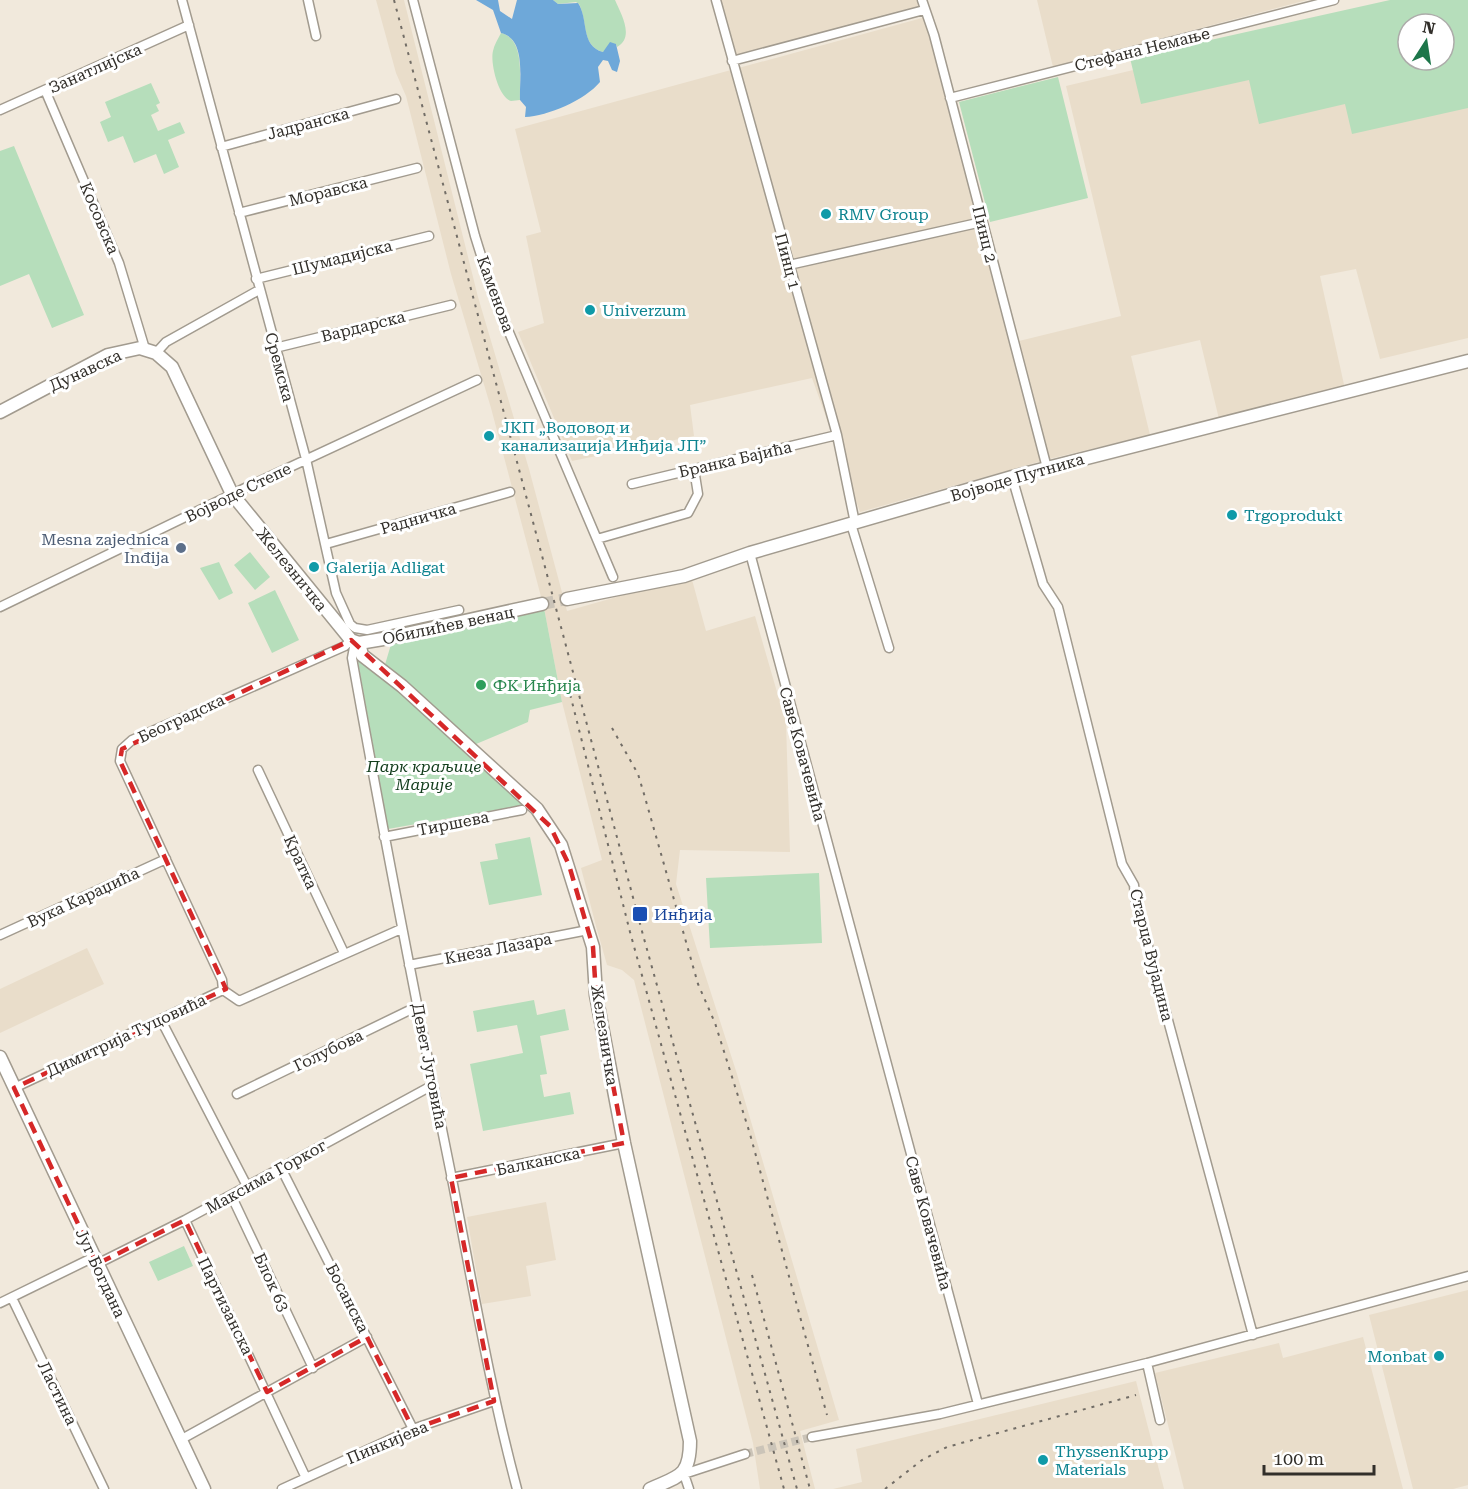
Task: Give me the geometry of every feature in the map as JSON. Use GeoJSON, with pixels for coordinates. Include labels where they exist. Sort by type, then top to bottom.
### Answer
{"type":"FeatureCollection","features":[{"type":"Feature","properties":{"kind":"main road","name":"Дунавска"},"geometry":{"type":"LineString","coordinates":[[0,412],[108,356],[133,349],[151,351]]}},
{"type":"Feature","properties":{"kind":"main road"},"geometry":{"type":"LineString","coordinates":[[151,351],[172,367],[232,494]]}},
{"type":"Feature","properties":{"kind":"main road","name":"Војводе Путника"},"geometry":{"type":"LineString","coordinates":[[567,599],[684,576],[750,553],[1012,477],[1468,361]]}},
{"type":"Feature","properties":{"kind":"main road","name":"Железничка"},"geometry":{"type":"LineString","coordinates":[[232,494],[320,604],[355,642],[363,655],[402,686],[537,808],[550,825],[569,865],[588,930],[596,976],[596,995],[624,1143],[690,1441],[688,1465],[684,1474]]}},
{"type":"Feature","properties":{"kind":"main road","name":"Обилићев венац"},"geometry":{"type":"LineString","coordinates":[[355,642],[383,639],[542,604]]}},
{"type":"Feature","properties":{"kind":"main road"},"geometry":{"type":"LineString","coordinates":[[376,665],[376,654],[383,639]]}},
{"type":"Feature","properties":{"kind":"main road","name":"Југ Богдана"},"geometry":{"type":"LineString","coordinates":[[0,1057],[204,1489]]}},
{"type":"Feature","properties":{"kind":"main road"},"geometry":{"type":"LineString","coordinates":[[650,1489],[684,1474]]}},
{"type":"Feature","properties":{"kind":"street","name":"Сремска"},"geometry":{"type":"LineString","coordinates":[[183,0],[306,459],[336,593],[346,617],[360,630],[375,629],[459,610]]}},
{"type":"Feature","properties":{"kind":"street"},"geometry":{"type":"LineString","coordinates":[[308,0],[316,36]]}},
{"type":"Feature","properties":{"kind":"street","name":"Каменова"},"geometry":{"type":"LineString","coordinates":[[413,0],[494,297],[613,577]]}},
{"type":"Feature","properties":{"kind":"street","name":"Пинц 1"},"geometry":{"type":"LineString","coordinates":[[716,0],[837,435],[853,524],[889,648]]}},
{"type":"Feature","properties":{"kind":"street","name":"Пинц 2"},"geometry":{"type":"LineString","coordinates":[[922,0],[1047,468]]}},
{"type":"Feature","properties":{"kind":"street","name":"Стефана Немање"},"geometry":{"type":"LineString","coordinates":[[950,98],[1334,0]]}},
{"type":"Feature","properties":{"kind":"street"},"geometry":{"type":"LineString","coordinates":[[732,61],[924,10]]}},
{"type":"Feature","properties":{"kind":"street","name":"Занатлијска"},"geometry":{"type":"LineString","coordinates":[[0,110],[189,26]]}},
{"type":"Feature","properties":{"kind":"street","name":"Косовска"},"geometry":{"type":"LineString","coordinates":[[45,90],[116,256],[151,351]]}},
{"type":"Feature","properties":{"kind":"street","name":"Јадранска"},"geometry":{"type":"LineString","coordinates":[[221,147],[396,99]]}},
{"type":"Feature","properties":{"kind":"street","name":"Моравска"},"geometry":{"type":"LineString","coordinates":[[239,213],[417,168]]}},
{"type":"Feature","properties":{"kind":"street"},"geometry":{"type":"LineString","coordinates":[[789,265],[982,222]]}},
{"type":"Feature","properties":{"kind":"street","name":"Шумадијска"},"geometry":{"type":"LineString","coordinates":[[256,279],[429,236]]}},
{"type":"Feature","properties":{"kind":"street"},"geometry":{"type":"LineString","coordinates":[[151,351],[260,290]]}},
{"type":"Feature","properties":{"kind":"street","name":"Вардарска"},"geometry":{"type":"LineString","coordinates":[[275,348],[451,304]]}},
{"type":"Feature","properties":{"kind":"street","name":"Војводе Степе"},"geometry":{"type":"LineString","coordinates":[[0,607],[232,494],[477,380]]}},
{"type":"Feature","properties":{"kind":"street","name":"Бранка Бајића"},"geometry":{"type":"LineString","coordinates":[[632,484],[837,435]]}},
{"type":"Feature","properties":{"kind":"street"},"geometry":{"type":"LineString","coordinates":[[597,539],[688,513],[698,494],[694,469]]}},
{"type":"Feature","properties":{"kind":"street","name":"Старца Вујадина"},"geometry":{"type":"LineString","coordinates":[[1012,477],[1043,584],[1058,607],[1122,864],[1134,885],[1135,898],[1253,1335]]}},
{"type":"Feature","properties":{"kind":"street","name":"Радничка"},"geometry":{"type":"LineString","coordinates":[[326,544],[510,492]]}},
{"type":"Feature","properties":{"kind":"street","name":"Саве Ковачевића"},"geometry":{"type":"LineString","coordinates":[[750,553],[978,1404]]}},
{"type":"Feature","properties":{"kind":"street"},"geometry":{"type":"LineString","coordinates":[[320,604],[336,593]]}},
{"type":"Feature","properties":{"kind":"street","name":"Девет Југовића"},"geometry":{"type":"LineString","coordinates":[[355,642],[352,658],[401,929],[452,1178],[494,1401],[516,1489]]}},
{"type":"Feature","properties":{"kind":"street","name":"Београдска"},"geometry":{"type":"LineString","coordinates":[[223,990],[222,980],[120,761],[122,749],[132,740],[355,642]]}},
{"type":"Feature","properties":{"kind":"street","name":"Кратка"},"geometry":{"type":"LineString","coordinates":[[258,770],[344,953]]}},
{"type":"Feature","properties":{"kind":"street","name":"Тиршева"},"geometry":{"type":"LineString","coordinates":[[384,837],[522,810]]}},
{"type":"Feature","properties":{"kind":"street","name":"Вука Караџића"},"geometry":{"type":"LineString","coordinates":[[0,935],[166,859]]}},
{"type":"Feature","properties":{"kind":"street","name":"Димитрија Туцовића"},"geometry":{"type":"LineString","coordinates":[[14,1088],[223,990],[239,1001],[401,929]]}},
{"type":"Feature","properties":{"kind":"street","name":"Кнеза Лазара"},"geometry":{"type":"LineString","coordinates":[[409,965],[588,930]]}},
{"type":"Feature","properties":{"kind":"street","name":"Голубова"},"geometry":{"type":"LineString","coordinates":[[237,1094],[418,1006]]}},
{"type":"Feature","properties":{"kind":"street"},"geometry":{"type":"LineString","coordinates":[[161,1020],[247,1186]]}},
{"type":"Feature","properties":{"kind":"street","name":"Максима Горког"},"geometry":{"type":"LineString","coordinates":[[0,1304],[185,1220],[433,1084]]}},
{"type":"Feature","properties":{"kind":"street","name":"Балканска"},"geometry":{"type":"LineString","coordinates":[[452,1178],[624,1143]]}},
{"type":"Feature","properties":{"kind":"street","name":"Босанска"},"geometry":{"type":"LineString","coordinates":[[281,1168],[413,1430]]}},
{"type":"Feature","properties":{"kind":"street","name":"Блок 63"},"geometry":{"type":"LineString","coordinates":[[231,1195],[312,1368]]}},
{"type":"Feature","properties":{"kind":"street","name":"Партизанска"},"geometry":{"type":"LineString","coordinates":[[185,1220],[306,1478]]}},
{"type":"Feature","properties":{"kind":"street"},"geometry":{"type":"LineString","coordinates":[[812,1437],[940,1414],[1147,1363],[1468,1276]]}},
{"type":"Feature","properties":{"kind":"street","name":"Ластина"},"geometry":{"type":"LineString","coordinates":[[12,1298],[104,1489]]}},
{"type":"Feature","properties":{"kind":"street"},"geometry":{"type":"LineString","coordinates":[[180,1440],[367,1337]]}},
{"type":"Feature","properties":{"kind":"street"},"geometry":{"type":"LineString","coordinates":[[1147,1363],[1160,1420]]}},
{"type":"Feature","properties":{"kind":"street","name":"Пинкијева"},"geometry":{"type":"LineString","coordinates":[[282,1489],[413,1430],[494,1401]]}},
{"type":"Feature","properties":{"kind":"street"},"geometry":{"type":"LineString","coordinates":[[689,1489],[684,1474],[745,1454]]}},
{"type":"Feature","properties":{"kind":"highlighted area"},"geometry":{"type":"Polygon","coordinates":[[[351,640],[550,826],[569,865],[593,947],[596,995],[624,1143],[451,1178],[494,1401],[413,1429],[367,1337],[267,1392],[185,1220],[97,1264],[14,1088],[226,989],[120,761],[122,749],[351,640]]]}},
{"type":"Feature","properties":{"kind":"shaded area"},"geometry":{"type":"Polygon","coordinates":[[[376,0],[404,0],[478,297],[529,469],[567,611],[691,576],[706,631],[755,616],[786,723],[790,852],[680,850],[676,884],[737,1074],[839,1420],[800,1431],[815,1489],[760,1489],[753,1443],[634,980],[622,970],[607,965],[581,868],[602,860],[562,702],[544,608],[491,408],[451,274],[406,96],[396,73],[376,0]]]}},
{"type":"Feature","properties":{"kind":"shaded area"},"geometry":{"type":"Polygon","coordinates":[[[720,0],[916,0],[919,8],[737,60],[720,0]]]}},
{"type":"Feature","properties":{"kind":"shaded area"},"geometry":{"type":"Polygon","coordinates":[[[1037,0],[1307,0],[1053,67],[1037,0]]]}},
{"type":"Feature","properties":{"kind":"shaded area"},"geometry":{"type":"Polygon","coordinates":[[[1427,0],[1468,0],[1468,338],[1380,359],[1356,269],[1320,276],[1345,389],[1219,419],[1200,340],[1131,356],[1150,435],[1049,459],[860,512],[812,378],[690,405],[694,436],[572,461],[518,332],[544,323],[526,236],[541,232],[515,129],[933,15],[1019,341],[1121,316],[1066,86],[1427,0]]]}},
{"type":"Feature","properties":{"kind":"shaded area"},"geometry":{"type":"Polygon","coordinates":[[[87,948],[104,984],[0,1033],[0,989],[87,948]]]}},
{"type":"Feature","properties":{"kind":"shaded area"},"geometry":{"type":"Polygon","coordinates":[[[546,1202],[556,1260],[526,1266],[531,1296],[482,1304],[467,1217],[546,1202]]]}},
{"type":"Feature","properties":{"kind":"shaded area"},"geometry":{"type":"Polygon","coordinates":[[[1468,1290],[1468,1485],[1453,1489],[1413,1489],[1369,1315],[1468,1290]]]}},
{"type":"Feature","properties":{"kind":"shaded area"},"geometry":{"type":"Polygon","coordinates":[[[1363,1337],[1403,1489],[1184,1489],[1155,1373],[1279,1343],[1283,1358],[1363,1337]]]}},
{"type":"Feature","properties":{"kind":"shaded area"},"geometry":{"type":"Polygon","coordinates":[[[1136,1381],[1164,1489],[833,1489],[862,1482],[856,1449],[1136,1381]]]}},
{"type":"Feature","properties":{"kind":"green space"},"geometry":{"type":"Polygon","coordinates":[[[553,0],[615,0],[626,31],[622,43],[603,52],[596,49],[588,39],[579,4],[576,2],[558,4],[553,0]]]}},
{"type":"Feature","properties":{"kind":"green space"},"geometry":{"type":"Polygon","coordinates":[[[1390,0],[1468,0],[1468,108],[1352,134],[1345,104],[1259,124],[1249,80],[1141,104],[1130,58],[1390,0]]]}},
{"type":"Feature","properties":{"kind":"green space"},"geometry":{"type":"Polygon","coordinates":[[[501,33],[509,37],[518,52],[520,100],[511,101],[506,98],[496,79],[492,56],[501,33]]]}},
{"type":"Feature","properties":{"kind":"green space"},"geometry":{"type":"Polygon","coordinates":[[[1058,77],[1088,198],[990,222],[959,102],[1058,77]]]}},
{"type":"Feature","properties":{"kind":"green space"},"geometry":{"type":"Polygon","coordinates":[[[151,83],[160,103],[156,105],[159,111],[151,115],[158,131],[180,122],[185,133],[168,140],[179,167],[164,174],[156,154],[134,163],[123,136],[108,142],[100,122],[111,117],[105,102],[151,83]]]}},
{"type":"Feature","properties":{"kind":"green space"},"geometry":{"type":"Polygon","coordinates":[[[14,146],[84,315],[52,328],[29,274],[0,286],[0,151],[14,146]]]}},
{"type":"Feature","properties":{"kind":"green space"},"geometry":{"type":"Polygon","coordinates":[[[250,552],[270,577],[255,590],[234,565],[250,552]]]}},
{"type":"Feature","properties":{"kind":"green space"},"geometry":{"type":"Polygon","coordinates":[[[219,562],[233,593],[219,600],[200,568],[219,562]]]}},
{"type":"Feature","properties":{"kind":"green space"},"geometry":{"type":"Polygon","coordinates":[[[275,590],[299,640],[272,653],[248,603],[275,590]]]}},
{"type":"Feature","properties":{"kind":"green space","name":"ФК Инђија"},"geometry":{"type":"Polygon","coordinates":[[[544,608],[562,702],[530,710],[528,722],[469,747],[384,668],[392,641],[544,608]]]}},
{"type":"Feature","properties":{"kind":"green space","name":"Парк краљице Марије"},"geometry":{"type":"Polygon","coordinates":[[[356,651],[524,805],[388,829],[356,651]]]}},
{"type":"Feature","properties":{"kind":"green space"},"geometry":{"type":"Polygon","coordinates":[[[530,837],[542,895],[489,905],[480,862],[498,859],[495,844],[530,837]]]}},
{"type":"Feature","properties":{"kind":"green space"},"geometry":{"type":"Polygon","coordinates":[[[819,873],[822,943],[710,948],[706,878],[819,873]]]}},
{"type":"Feature","properties":{"kind":"green space"},"geometry":{"type":"Polygon","coordinates":[[[534,1000],[537,1015],[565,1009],[569,1030],[540,1036],[547,1074],[540,1075],[544,1097],[570,1092],[574,1114],[483,1131],[470,1064],[523,1053],[517,1025],[477,1032],[473,1011],[534,1000]]]}},
{"type":"Feature","properties":{"kind":"green space"},"geometry":{"type":"Polygon","coordinates":[[[184,1246],[193,1266],[158,1281],[149,1262],[184,1246]]]}},
{"type":"Feature","properties":{"kind":"water"},"geometry":{"type":"Polygon","coordinates":[[[476,0],[498,0],[500,11],[512,19],[517,0],[553,0],[558,4],[578,3],[591,44],[603,52],[610,42],[616,44],[620,61],[617,72],[612,70],[608,61],[603,60],[598,67],[600,82],[585,95],[555,110],[525,117],[526,107],[520,100],[520,62],[515,43],[501,33],[493,10],[476,0]]]}},
{"type":"Feature","properties":{"kind":"tunnel"},"geometry":{"type":"LineString","coordinates":[[542,604],[567,599]]}},
{"type":"Feature","properties":{"kind":"tunnel"},"geometry":{"type":"LineString","coordinates":[[745,1454],[812,1437]]}},
{"type":"Feature","properties":{"kind":"railway"},"geometry":{"type":"LineString","coordinates":[[394,0],[643,935],[797,1489]]}},
{"type":"Feature","properties":{"kind":"railway"},"geometry":{"type":"LineString","coordinates":[[568,686],[630,932],[784,1489]]}},
{"type":"Feature","properties":{"kind":"railway"},"geometry":{"type":"LineString","coordinates":[[612,728],[638,774],[698,984],[715,1023],[750,1134],[827,1415]]}},
{"type":"Feature","properties":{"kind":"railway"},"geometry":{"type":"LineString","coordinates":[[752,1275],[810,1489]]}},
{"type":"Feature","properties":{"kind":"railway"},"geometry":{"type":"LineString","coordinates":[[885,1489],[922,1460],[947,1447],[1136,1395]]}},
{"type":"Feature","properties":{"kind":"place","name":"RMV Group"},"geometry":{"type":"Point","coordinates":[826,214]}},
{"type":"Feature","properties":{"kind":"place","name":"Univerzum"},"geometry":{"type":"Point","coordinates":[590,310]}},
{"type":"Feature","properties":{"kind":"place","name":"ЈКП „Водовод и канализација Инђија ЈП”"},"geometry":{"type":"Point","coordinates":[489,436]}},
{"type":"Feature","properties":{"kind":"place","name":"Trgoprodukt"},"geometry":{"type":"Point","coordinates":[1232,515]}},
{"type":"Feature","properties":{"kind":"place","name":"Mesna zajednica Inđija"},"geometry":{"type":"Point","coordinates":[181,548]}},
{"type":"Feature","properties":{"kind":"place","name":"Galerija Adligat"},"geometry":{"type":"Point","coordinates":[314,567]}},
{"type":"Feature","properties":{"kind":"place","name":"ФК Инђија"},"geometry":{"type":"Point","coordinates":[481,685]}},
{"type":"Feature","properties":{"kind":"place","name":"Инђија"},"geometry":{"type":"Point","coordinates":[640,914]}},
{"type":"Feature","properties":{"kind":"place","name":"Monbat"},"geometry":{"type":"Point","coordinates":[1439,1356]}},
{"type":"Feature","properties":{"kind":"place","name":"ThyssenKrupp Materials"},"geometry":{"type":"Point","coordinates":[1043,1460]}}]}
